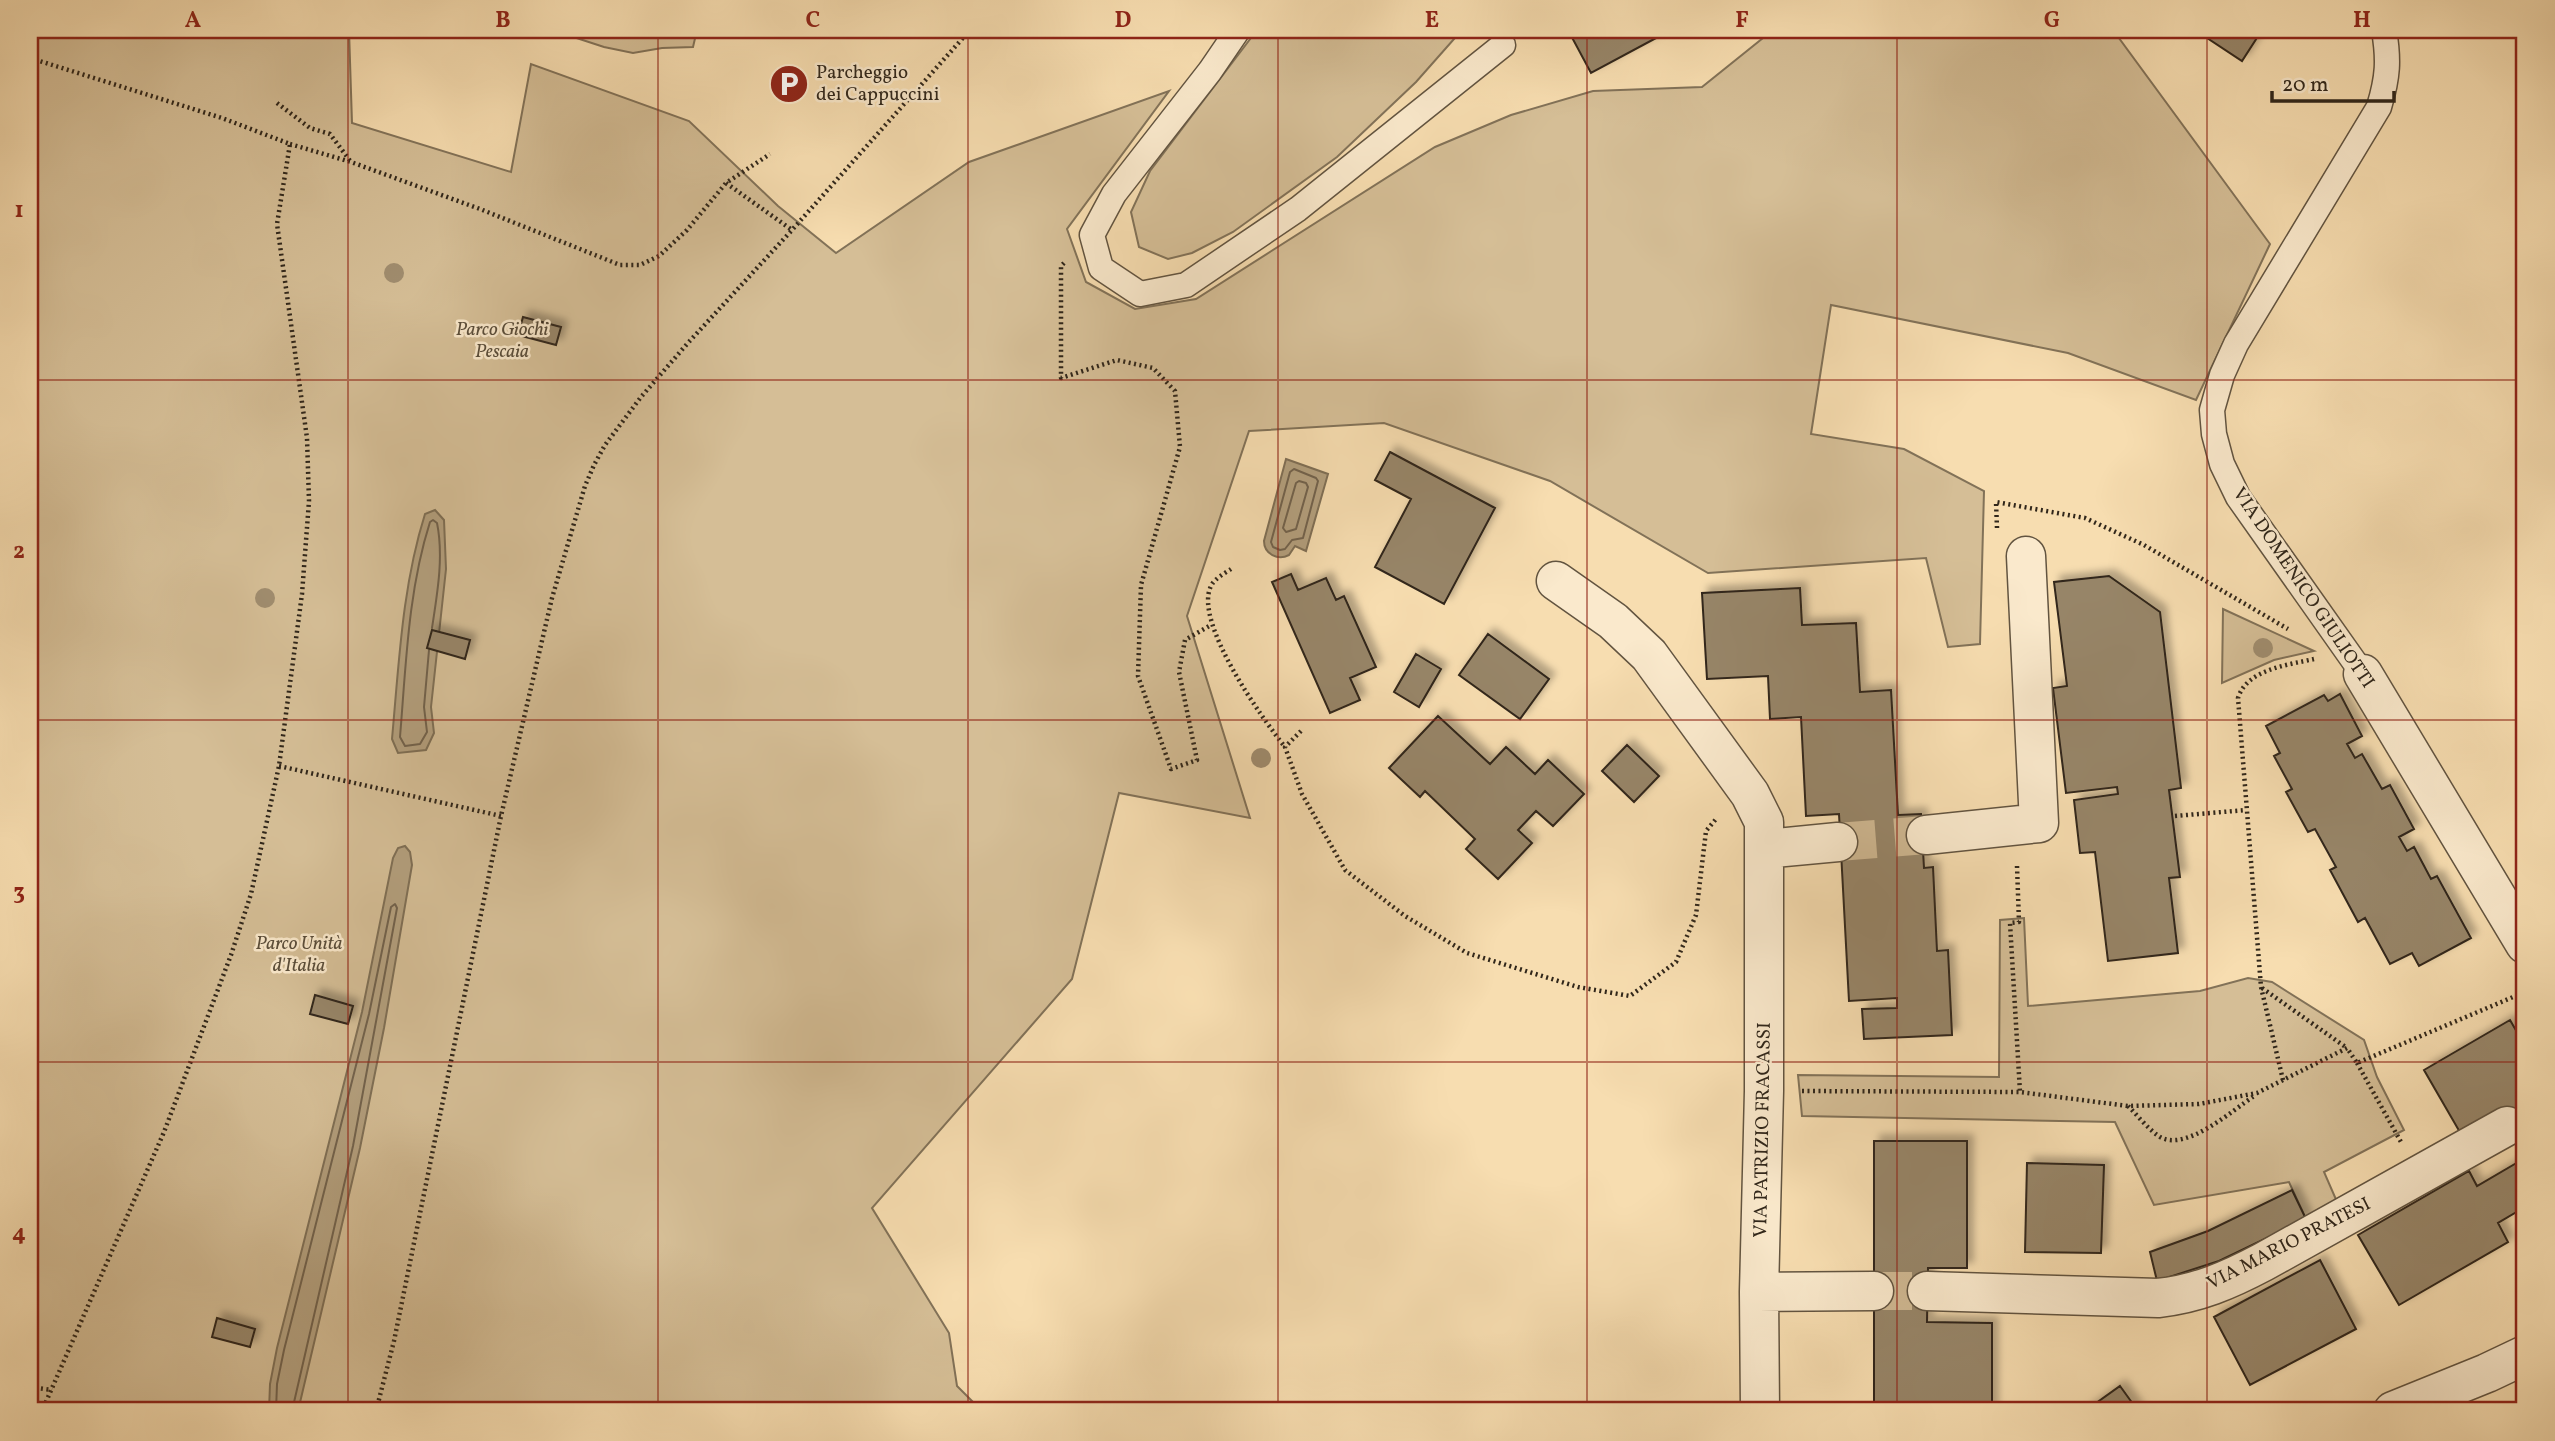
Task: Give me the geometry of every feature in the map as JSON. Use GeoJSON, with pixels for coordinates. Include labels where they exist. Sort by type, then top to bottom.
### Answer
{"type":"FeatureCollection","features":[{"type":"Feature","properties":{"kind":"street"},"geometry":{"type":"LineString","coordinates":[[1926,835],[2039,823],[2026,556]]}},
{"type":"Feature","properties":{"kind":"street","name":"VIA PATRIZIO FRACASSI"},"geometry":{"type":"LineString","coordinates":[[1556,580],[1613,621],[1648,655],[1750,794],[1764,822],[1760,1411]]}},
{"type":"Feature","properties":{"kind":"street","name":"VIA DOMENICO GIULIOTTI"},"geometry":{"type":"LineString","coordinates":[[2363,674],[2525,944]]}},
{"type":"Feature","properties":{"kind":"street"},"geometry":{"type":"LineString","coordinates":[[1765,849],[1838,842]]}},
{"type":"Feature","properties":{"kind":"street","name":"VIA MARIO PRATESI"},"geometry":{"type":"LineString","coordinates":[[1927,1292],[2158,1298],[2189,1293],[2228,1280],[2263,1262],[2507,1126]]}},
{"type":"Feature","properties":{"kind":"street"},"geometry":{"type":"LineString","coordinates":[[1759,1292],[1874,1291]]}},
{"type":"Feature","properties":{"kind":"street"},"geometry":{"type":"LineString","coordinates":[[2393,1411],[2525,1355]]}},
{"type":"Feature","properties":{"kind":"lane"},"geometry":{"type":"LineString","coordinates":[[1238,30],[1210,71],[1114,194],[1092,235],[1101,268],[1140,293],[1186,285],[1298,209],[1503,44]]}},
{"type":"Feature","properties":{"kind":"lane","name":"VIA DOMENICO GIULIOTTI"},"geometry":{"type":"LineString","coordinates":[[2363,674],[2238,497],[2221,464],[2211,410],[2222,375],[2236,344],[2379,107],[2386,85],[2389,60],[2384,30]]}},
{"type":"Feature","properties":{"kind":"path"},"geometry":{"type":"LineString","coordinates":[[376,1411],[394,1341],[501,816],[552,598],[585,486],[594,465],[605,445],[641,397],[970,30]]}},
{"type":"Feature","properties":{"kind":"path"},"geometry":{"type":"LineString","coordinates":[[30,58],[351,162],[480,209],[620,265],[640,265],[659,256],[687,230],[726,183],[770,155]]}},
{"type":"Feature","properties":{"kind":"path"},"geometry":{"type":"LineString","coordinates":[[277,103],[310,128],[330,134],[351,162]]}},
{"type":"Feature","properties":{"kind":"path"},"geometry":{"type":"LineString","coordinates":[[42,1411],[164,1132],[226,968],[251,894],[279,766],[302,594],[309,501],[307,438],[277,224],[290,144]]}},
{"type":"Feature","properties":{"kind":"path"},"geometry":{"type":"LineString","coordinates":[[726,183],[792,230]]}},
{"type":"Feature","properties":{"kind":"path"},"geometry":{"type":"LineString","coordinates":[[1092,235],[1061,266],[1061,378],[1117,359],[1153,368],[1175,391],[1180,447],[1141,585],[1138,676],[1171,769],[1197,760],[1179,671],[1185,640],[1212,625]]}},
{"type":"Feature","properties":{"kind":"path"},"geometry":{"type":"LineString","coordinates":[[1997,530],[1996,502],[2085,518],[2144,545],[2294,632]]}},
{"type":"Feature","properties":{"kind":"path"},"geometry":{"type":"LineString","coordinates":[[1231,569],[1211,583],[1206,604],[1212,625],[1238,677],[1265,722],[1285,747],[1302,794],[1345,870],[1405,916],[1467,953],[1578,987],[1629,996],[1676,962],[1696,915],[1706,831],[1725,810],[1750,794]]}},
{"type":"Feature","properties":{"kind":"path"},"geometry":{"type":"LineString","coordinates":[[2283,1080],[2261,987],[2238,707],[2241,691],[2252,678],[2267,671],[2314,659],[2340,659],[2363,674]]}},
{"type":"Feature","properties":{"kind":"path"},"geometry":{"type":"LineString","coordinates":[[1285,747],[1301,730]]}},
{"type":"Feature","properties":{"kind":"path"},"geometry":{"type":"LineString","coordinates":[[279,766],[501,816]]}},
{"type":"Feature","properties":{"kind":"path"},"geometry":{"type":"LineString","coordinates":[[2175,816],[2246,810]]}},
{"type":"Feature","properties":{"kind":"path"},"geometry":{"type":"LineString","coordinates":[[2017,866],[2019,922],[2010,922],[2020,1092]]}},
{"type":"Feature","properties":{"kind":"path"},"geometry":{"type":"LineString","coordinates":[[2261,987],[2347,1048],[2397,1135]]}},
{"type":"Feature","properties":{"kind":"path"},"geometry":{"type":"LineString","coordinates":[[2357,1063],[2525,992]]}},
{"type":"Feature","properties":{"kind":"path"},"geometry":{"type":"LineString","coordinates":[[2128,1105],[2163,1139],[2179,1141],[2217,1122],[2257,1093],[2347,1048]]}},
{"type":"Feature","properties":{"kind":"path"},"geometry":{"type":"LineString","coordinates":[[1764,1091],[2020,1092],[2128,1105],[2199,1104],[2257,1093]]}},
{"type":"Feature","properties":{"kind":"path"},"geometry":{"type":"LineString","coordinates":[[30,1387],[52,1390]]}},
{"type":"Feature","properties":{"kind":"green space"},"geometry":{"type":"Polygon","coordinates":[[[30,30],[349,30],[352,123],[511,172],[531,64],[689,121],[778,206],[836,253],[969,162],[1169,91],[1067,229],[1086,282],[1135,309],[1196,299],[1435,147],[1511,115],[1593,91],[1702,87],[1773,30],[2113,30],[2270,244],[2196,400],[2068,353],[1831,305],[1811,434],[1904,449],[1984,491],[1980,644],[1948,647],[1926,558],[1708,573],[1550,481],[1384,423],[1249,431],[1187,616],[1250,818],[1119,793],[1072,979],[872,1208],[949,1333],[957,1386],[982,1411],[30,1411],[30,30]]]}},
{"type":"Feature","properties":{"kind":"green space"},"geometry":{"type":"Polygon","coordinates":[[[552,30],[697,30],[693,47],[633,53],[604,47],[552,30]]]}},
{"type":"Feature","properties":{"kind":"green space"},"geometry":{"type":"Polygon","coordinates":[[[1257,30],[1462,30],[1416,82],[1337,157],[1233,232],[1192,253],[1168,259],[1139,247],[1131,212],[1150,171],[1257,30]]]}},
{"type":"Feature","properties":{"kind":"green space"},"geometry":{"type":"Polygon","coordinates":[[[2223,609],[2314,651],[2274,660],[2222,683],[2223,609]]]}},
{"type":"Feature","properties":{"kind":"green space"},"geometry":{"type":"Polygon","coordinates":[[[2024,918],[2028,1006],[2200,991],[2248,978],[2272,982],[2364,1040],[2377,1077],[2404,1130],[2324,1172],[2338,1204],[2306,1219],[2289,1182],[2154,1205],[2115,1122],[1802,1116],[1798,1075],[1999,1077],[2000,920],[2024,918]]]}},
{"type":"Feature","properties":{"kind":"water"},"geometry":{"type":"Polygon","coordinates":[[[1286,459],[1328,474],[1306,551],[1295,546],[1289,555],[1276,557],[1266,550],[1264,541],[1286,459]]]}},
{"type":"Feature","properties":{"kind":"water"},"geometry":{"type":"Polygon","coordinates":[[[435,510],[444,520],[446,569],[431,707],[434,733],[426,750],[398,753],[392,739],[406,597],[425,514],[435,510]]]}},
{"type":"Feature","properties":{"kind":"water"},"geometry":{"type":"Polygon","coordinates":[[[405,846],[410,852],[412,865],[384,1028],[360,1148],[298,1411],[269,1411],[270,1384],[277,1348],[362,1012],[393,858],[398,848],[405,846]]]}},
{"type":"Feature","properties":{"kind":"building"},"geometry":{"type":"Polygon","coordinates":[[[1568,30],[1671,30],[1591,73],[1568,30]]]}},
{"type":"Feature","properties":{"kind":"building"},"geometry":{"type":"Polygon","coordinates":[[[2195,30],[2262,30],[2242,61],[2195,30]]]}},
{"type":"Feature","properties":{"kind":"building"},"geometry":{"type":"Polygon","coordinates":[[[523,317],[561,327],[556,345],[518,335],[523,317]]]}},
{"type":"Feature","properties":{"kind":"building"},"geometry":{"type":"Polygon","coordinates":[[[1390,452],[1495,508],[1444,604],[1375,567],[1411,499],[1375,480],[1390,452]]]}},
{"type":"Feature","properties":{"kind":"building"},"geometry":{"type":"Polygon","coordinates":[[[1291,574],[1298,590],[1326,578],[1336,600],[1344,596],[1376,667],[1350,678],[1360,700],[1330,713],[1272,582],[1291,574]]]}},
{"type":"Feature","properties":{"kind":"building"},"geometry":{"type":"Polygon","coordinates":[[[2109,576],[2160,612],[2181,788],[2169,790],[2180,877],[2169,878],[2178,953],[2108,961],[2095,852],[2080,853],[2074,800],[2118,794],[2117,787],[2066,793],[2053,688],[2067,686],[2054,582],[2109,576]]]}},
{"type":"Feature","properties":{"kind":"building"},"geometry":{"type":"Polygon","coordinates":[[[1800,588],[1802,625],[1856,623],[1860,692],[1891,690],[1898,815],[1921,814],[1924,868],[1933,867],[1937,951],[1948,950],[1952,1035],[1864,1039],[1862,1009],[1897,1008],[1897,998],[1849,1001],[1839,814],[1806,816],[1801,717],[1770,719],[1768,676],[1707,679],[1702,593],[1800,588]]]}},
{"type":"Feature","properties":{"kind":"building"},"geometry":{"type":"Polygon","coordinates":[[[432,630],[470,640],[465,659],[427,648],[432,630]]]}},
{"type":"Feature","properties":{"kind":"building"},"geometry":{"type":"Polygon","coordinates":[[[1488,634],[1549,679],[1520,719],[1459,675],[1488,634]]]}},
{"type":"Feature","properties":{"kind":"building"},"geometry":{"type":"Polygon","coordinates":[[[1416,654],[1441,669],[1419,707],[1394,692],[1416,654]]]}},
{"type":"Feature","properties":{"kind":"building"},"geometry":{"type":"Polygon","coordinates":[[[2340,694],[2362,736],[2347,744],[2355,758],[2362,754],[2382,789],[2390,785],[2414,829],[2399,837],[2407,851],[2414,847],[2431,879],[2437,876],[2471,938],[2419,966],[2412,953],[2390,964],[2365,918],[2358,922],[2330,870],[2336,867],[2315,829],[2308,832],[2286,792],[2292,789],[2274,756],[2280,753],[2266,726],[2324,695],[2328,701],[2340,694]]]}},
{"type":"Feature","properties":{"kind":"building"},"geometry":{"type":"Polygon","coordinates":[[[1438,716],[1490,764],[1506,747],[1535,774],[1548,760],[1584,794],[1553,826],[1536,811],[1518,830],[1532,843],[1498,879],[1466,849],[1475,839],[1425,791],[1420,797],[1389,768],[1438,716]]]}},
{"type":"Feature","properties":{"kind":"building"},"geometry":{"type":"Polygon","coordinates":[[[1627,745],[1659,776],[1634,802],[1602,771],[1627,745]]]}},
{"type":"Feature","properties":{"kind":"building"},"geometry":{"type":"Polygon","coordinates":[[[315,995],[353,1006],[348,1024],[310,1014],[315,995]]]}},
{"type":"Feature","properties":{"kind":"building"},"geometry":{"type":"Polygon","coordinates":[[[2510,1020],[2525,1046],[2525,1158],[2503,1120],[2465,1141],[2424,1070],[2510,1020]]]}},
{"type":"Feature","properties":{"kind":"building"},"geometry":{"type":"Polygon","coordinates":[[[1874,1141],[1967,1141],[1967,1268],[1928,1268],[1927,1322],[1992,1323],[1992,1411],[1874,1411],[1874,1141]]]}},
{"type":"Feature","properties":{"kind":"building"},"geometry":{"type":"Polygon","coordinates":[[[2525,1158],[2525,1207],[2498,1223],[2508,1242],[2399,1305],[2358,1235],[2469,1171],[2477,1186],[2525,1158]]]}},
{"type":"Feature","properties":{"kind":"building"},"geometry":{"type":"Polygon","coordinates":[[[2027,1163],[2104,1165],[2101,1253],[2025,1252],[2027,1163]]]}},
{"type":"Feature","properties":{"kind":"building"},"geometry":{"type":"Polygon","coordinates":[[[2292,1190],[2306,1219],[2219,1261],[2157,1281],[2150,1252],[2208,1231],[2292,1190]]]}},
{"type":"Feature","properties":{"kind":"building"},"geometry":{"type":"Polygon","coordinates":[[[2320,1260],[2356,1329],[2250,1385],[2214,1317],[2320,1260]]]}},
{"type":"Feature","properties":{"kind":"building"},"geometry":{"type":"Polygon","coordinates":[[[217,1318],[255,1329],[250,1347],[212,1337],[217,1318]]]}},
{"type":"Feature","properties":{"kind":"building"},"geometry":{"type":"Polygon","coordinates":[[[2120,1386],[2138,1411],[2085,1411],[2120,1386]]]}},
{"type":"Feature","properties":{"kind":"tunnel"},"geometry":{"type":"LineString","coordinates":[[1838,842],[1926,835]]}},
{"type":"Feature","properties":{"kind":"tunnel"},"geometry":{"type":"LineString","coordinates":[[1874,1291],[1927,1291]]}},
{"type":"Feature","properties":{"kind":"place","name":"Parcheggio dei Cappuccini"},"geometry":{"type":"Point","coordinates":[789,84]}},
{"type":"Feature","properties":{"kind":"park label","name":"Parco Giochi Pescaia"},"geometry":{"type":"Point","coordinates":[502,341]}},
{"type":"Feature","properties":{"kind":"park label","name":"Parco Unità d'Italia"},"geometry":{"type":"Point","coordinates":[299,955]}}]}
